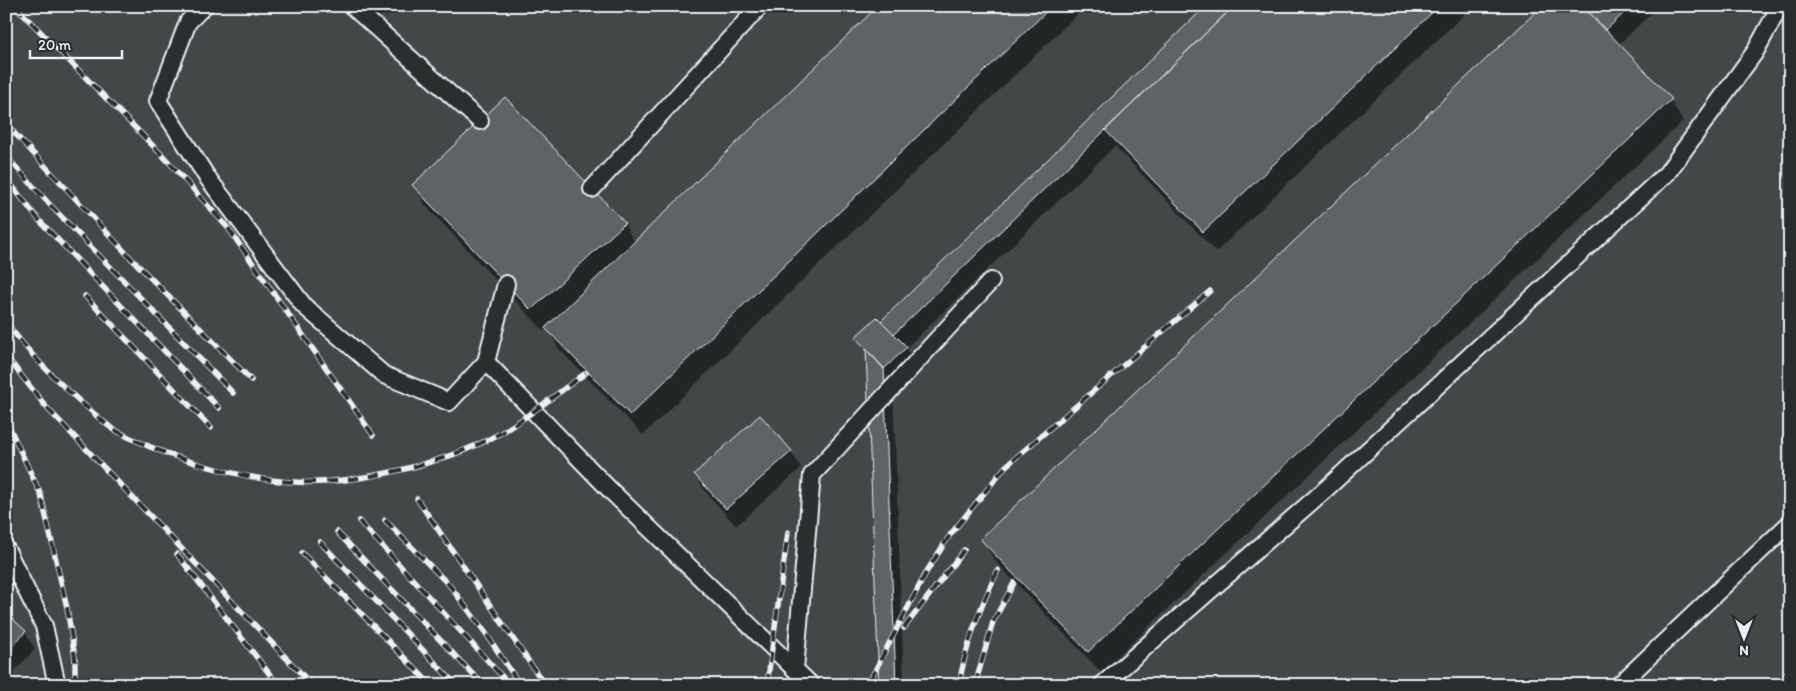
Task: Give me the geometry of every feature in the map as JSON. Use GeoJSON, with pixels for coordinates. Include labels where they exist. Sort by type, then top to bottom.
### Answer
{"type":"FeatureCollection","features":[{"type":"Feature","properties":{"kind":"lane"},"geometry":{"type":"LineString","coordinates":[[204,6],[188,22],[158,101],[207,177],[304,306],[384,375],[449,402],[486,362],[506,284]]}},
{"type":"Feature","properties":{"kind":"lane"},"geometry":{"type":"LineString","coordinates":[[352,6],[480,121]]}},
{"type":"Feature","properties":{"kind":"lane"},"geometry":{"type":"LineString","coordinates":[[592,189],[760,6]]}},
{"type":"Feature","properties":{"kind":"lane"},"geometry":{"type":"LineString","coordinates":[[1102,685],[1328,488],[1667,173],[1754,52],[1780,6]]}},
{"type":"Feature","properties":{"kind":"lane"},"geometry":{"type":"LineString","coordinates":[[795,669],[812,475],[991,281]]}},
{"type":"Feature","properties":{"kind":"lane"},"geometry":{"type":"LineString","coordinates":[[486,362],[610,490],[811,685]]}},
{"type":"Feature","properties":{"kind":"lane"},"geometry":{"type":"LineString","coordinates":[[1619,685],[1790,522]]}},
{"type":"Feature","properties":{"kind":"lane"},"geometry":{"type":"LineString","coordinates":[[6,549],[44,626],[57,685]]}},
{"type":"Feature","properties":{"kind":"shaded area"},"geometry":{"type":"Polygon","coordinates":[[[6,6],[1790,6],[1790,685],[6,685],[6,6]]]}},
{"type":"Feature","properties":{"kind":"building"},"geometry":{"type":"Polygon","coordinates":[[[878,6],[1052,6],[630,415],[545,328],[878,6]]]}},
{"type":"Feature","properties":{"kind":"building"},"geometry":{"type":"Polygon","coordinates":[[[1206,6],[1234,6],[894,334],[881,321],[1206,6]]]}},
{"type":"Feature","properties":{"kind":"building"},"geometry":{"type":"Polygon","coordinates":[[[1234,6],[1439,6],[1203,232],[1105,130],[1234,6]]]}},
{"type":"Feature","properties":{"kind":"building"},"geometry":{"type":"Polygon","coordinates":[[[1542,6],[1583,6],[1672,99],[1088,652],[980,539],[1542,6]]]}},
{"type":"Feature","properties":{"kind":"building"},"geometry":{"type":"Polygon","coordinates":[[[1582,6],[1631,6],[1605,31],[1582,6]]]}},
{"type":"Feature","properties":{"kind":"building"},"geometry":{"type":"Polygon","coordinates":[[[505,97],[625,223],[531,310],[412,185],[505,97]]]}},
{"type":"Feature","properties":{"kind":"building"},"geometry":{"type":"Polygon","coordinates":[[[877,317],[907,347],[884,369],[855,337],[877,317]]]}},
{"type":"Feature","properties":{"kind":"building"},"geometry":{"type":"Polygon","coordinates":[[[866,349],[884,368],[896,685],[879,685],[866,349]]]}},
{"type":"Feature","properties":{"kind":"building"},"geometry":{"type":"Polygon","coordinates":[[[760,415],[792,451],[726,509],[694,474],[760,415]]]}},
{"type":"Feature","properties":{"kind":"building"},"geometry":{"type":"Polygon","coordinates":[[[6,613],[26,631],[6,653],[6,613]]]}},
{"type":"Feature","properties":{"kind":"railway"},"geometry":{"type":"LineString","coordinates":[[15,6],[166,159],[228,228],[373,435]]}},
{"type":"Feature","properties":{"kind":"railway"},"geometry":{"type":"LineString","coordinates":[[6,124],[127,254],[251,380]]}},
{"type":"Feature","properties":{"kind":"railway"},"geometry":{"type":"LineString","coordinates":[[6,156],[52,207],[233,393]]}},
{"type":"Feature","properties":{"kind":"railway"},"geometry":{"type":"LineString","coordinates":[[6,178],[38,219],[219,408]]}},
{"type":"Feature","properties":{"kind":"railway"},"geometry":{"type":"LineString","coordinates":[[870,680],[927,571],[950,535],[1006,466],[1210,291]]}},
{"type":"Feature","properties":{"kind":"railway"},"geometry":{"type":"LineString","coordinates":[[85,296],[211,428]]}},
{"type":"Feature","properties":{"kind":"railway"},"geometry":{"type":"LineString","coordinates":[[6,322],[25,346],[56,379],[113,429],[150,447],[190,461],[231,473],[271,480],[326,482],[357,478],[388,473],[448,456],[475,446],[499,434],[532,413],[586,373]]}},
{"type":"Feature","properties":{"kind":"railway"},"geometry":{"type":"LineString","coordinates":[[6,356],[47,408],[312,685]]}},
{"type":"Feature","properties":{"kind":"railway"},"geometry":{"type":"LineString","coordinates":[[6,420],[41,495],[67,608],[75,658],[75,685]]}},
{"type":"Feature","properties":{"kind":"railway"},"geometry":{"type":"LineString","coordinates":[[417,499],[545,685]]}},
{"type":"Feature","properties":{"kind":"railway"},"geometry":{"type":"LineString","coordinates":[[385,520],[450,586],[485,632],[520,685]]}},
{"type":"Feature","properties":{"kind":"railway"},"geometry":{"type":"LineString","coordinates":[[359,521],[510,685]]}},
{"type":"Feature","properties":{"kind":"railway"},"geometry":{"type":"LineString","coordinates":[[337,532],[483,685]]}},
{"type":"Feature","properties":{"kind":"railway"},"geometry":{"type":"LineString","coordinates":[[767,685],[788,532]]}},
{"type":"Feature","properties":{"kind":"railway"},"geometry":{"type":"LineString","coordinates":[[320,542],[456,685]]}},
{"type":"Feature","properties":{"kind":"railway"},"geometry":{"type":"LineString","coordinates":[[904,628],[964,550]]}},
{"type":"Feature","properties":{"kind":"railway"},"geometry":{"type":"LineString","coordinates":[[302,553],[431,685]]}},
{"type":"Feature","properties":{"kind":"railway"},"geometry":{"type":"LineString","coordinates":[[177,554],[278,685]]}},
{"type":"Feature","properties":{"kind":"railway"},"geometry":{"type":"LineString","coordinates":[[959,685],[974,626],[998,570]]}},
{"type":"Feature","properties":{"kind":"railway"},"geometry":{"type":"LineString","coordinates":[[975,685],[993,622],[1014,583]]}}]}
